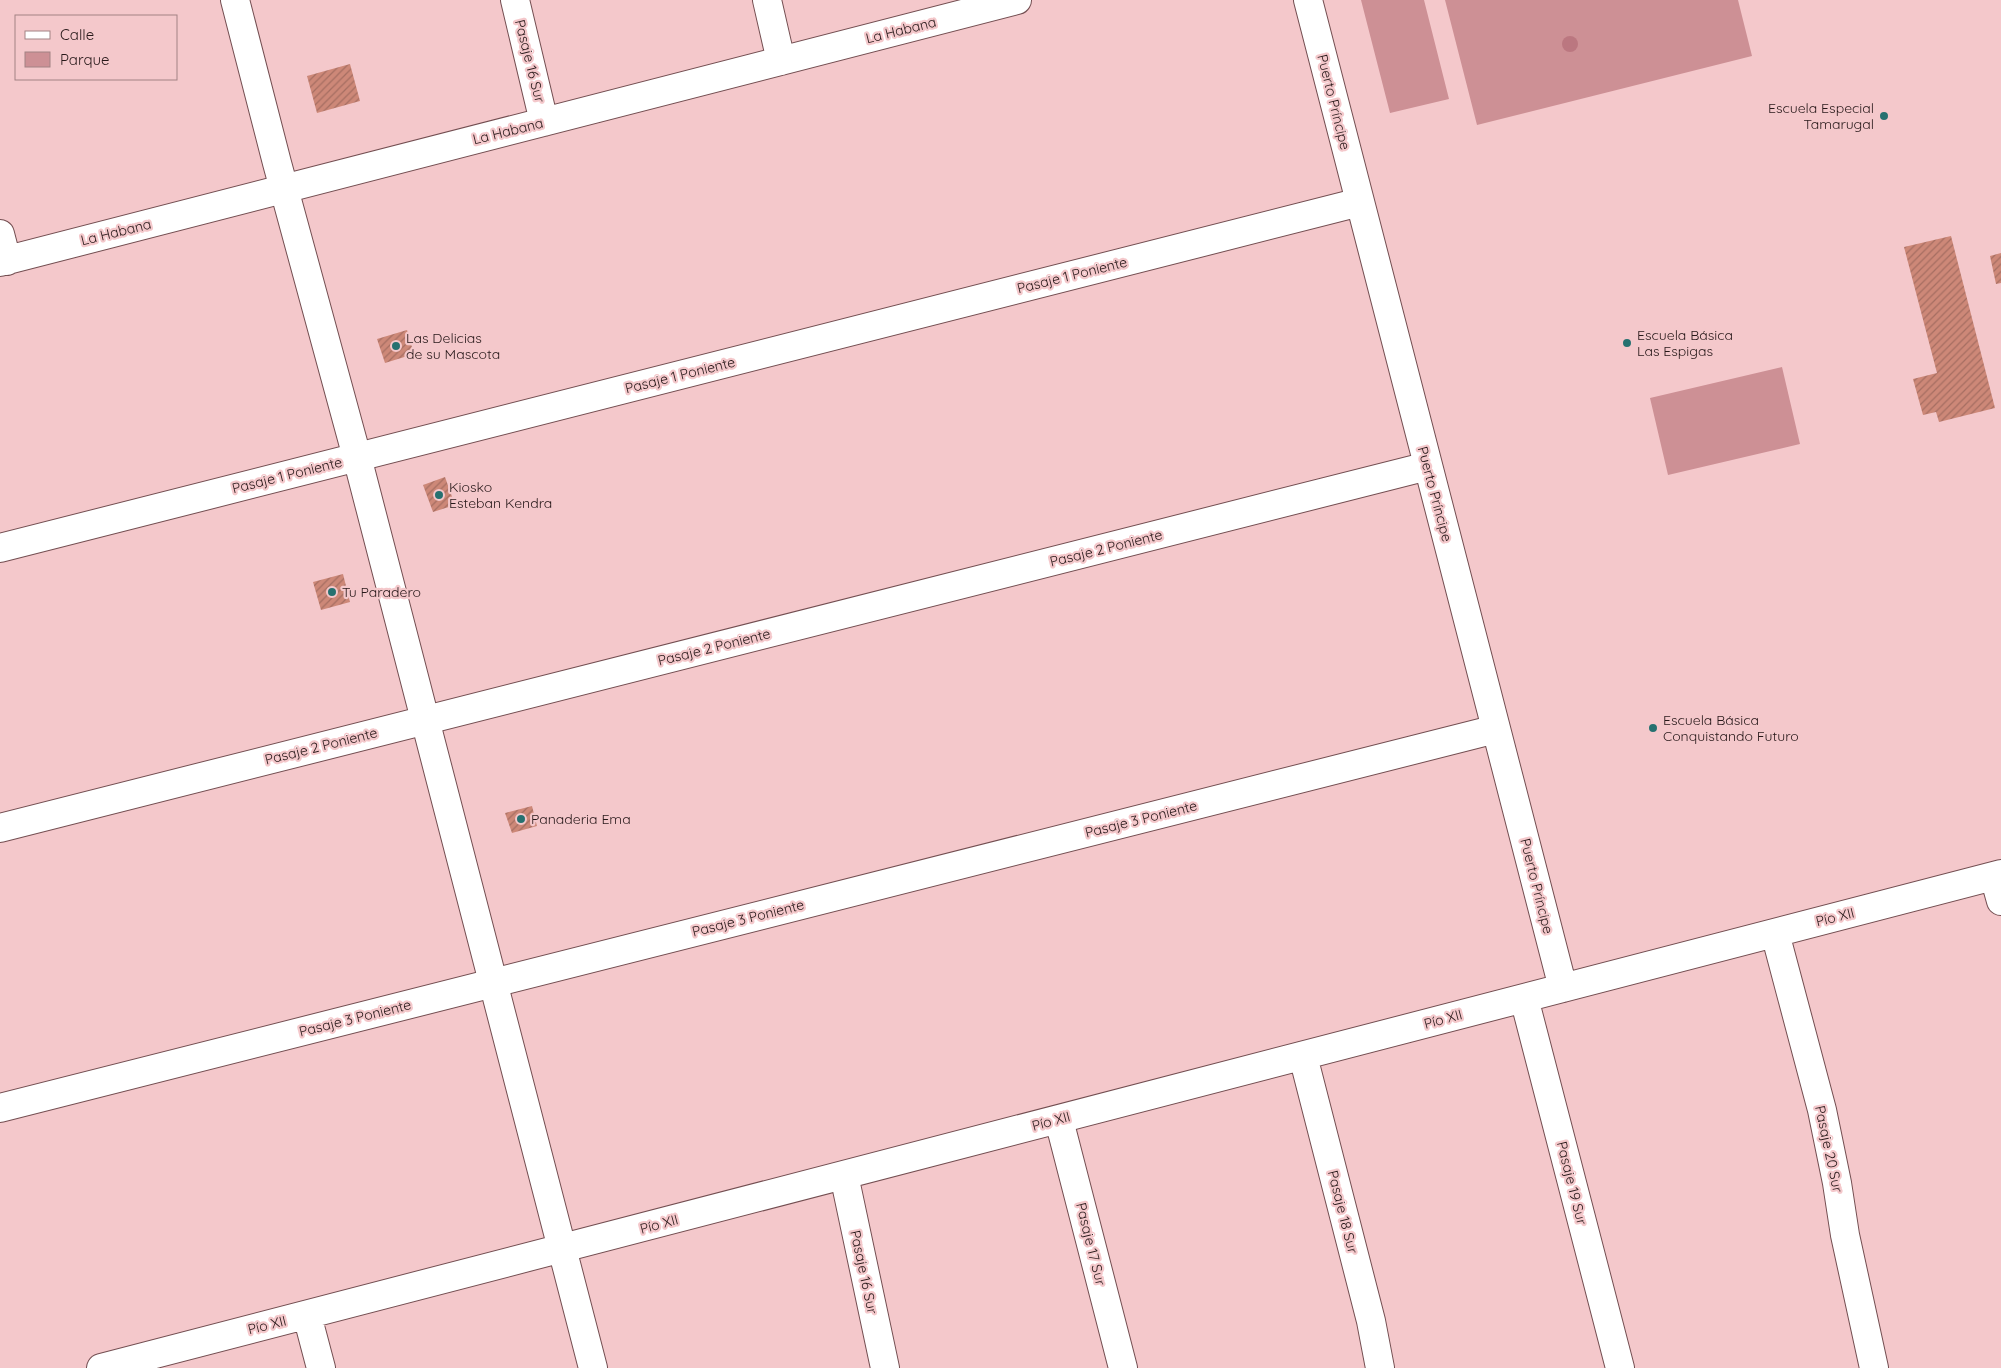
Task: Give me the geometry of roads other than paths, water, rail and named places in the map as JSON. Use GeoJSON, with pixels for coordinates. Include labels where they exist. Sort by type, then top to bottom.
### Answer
{"type":"FeatureCollection","features":[{"type":"Feature","properties":{"kind":"street"},"geometry":{"type":"LineString","coordinates":[[235,0],[357,457],[593,1368]]}},
{"type":"Feature","properties":{"kind":"street","name":"Pasaje 16 Sur"},"geometry":{"type":"LineString","coordinates":[[515,0],[544,122]]}},
{"type":"Feature","properties":{"kind":"street"},"geometry":{"type":"LineString","coordinates":[[767,0],[781,61]]}},
{"type":"Feature","properties":{"kind":"street","name":"Puerto Príncipe"},"geometry":{"type":"LineString","coordinates":[[1308,0],[1563,988]]}},
{"type":"Feature","properties":{"kind":"street","name":"La Habana"},"geometry":{"type":"LineString","coordinates":[[3,261],[1011,1]]}},
{"type":"Feature","properties":{"kind":"street","name":"Pasaje 1 Poniente"},"geometry":{"type":"LineString","coordinates":[[0,548],[1360,202]]}},
{"type":"Feature","properties":{"kind":"street"},"geometry":{"type":"LineString","coordinates":[[0,234],[3,261]]}},
{"type":"Feature","properties":{"kind":"street","name":"Pasaje 2 Poniente"},"geometry":{"type":"LineString","coordinates":[[0,828],[1428,466]]}},
{"type":"Feature","properties":{"kind":"street","name":"Pasaje 3 Poniente"},"geometry":{"type":"LineString","coordinates":[[0,1108],[1496,729]]}},
{"type":"Feature","properties":{"kind":"street","name":"Pío XII"},"geometry":{"type":"LineString","coordinates":[[101,1368],[1774,933],[1999,884]]}},
{"type":"Feature","properties":{"kind":"street","name":"Pasaje 20 Sur"},"geometry":{"type":"LineString","coordinates":[[1774,933],[1822,1110],[1837,1183],[1845,1235],[1874,1368]]}},
{"type":"Feature","properties":{"kind":"street","name":"Pasaje 19 Sur"},"geometry":{"type":"LineString","coordinates":[[1524,998],[1620,1368]]}},
{"type":"Feature","properties":{"kind":"street","name":"Pasaje 18 Sur"},"geometry":{"type":"LineString","coordinates":[[1303,1056],[1372,1320],[1380,1368]]}},
{"type":"Feature","properties":{"kind":"street","name":"Pasaje 17 Sur"},"geometry":{"type":"LineString","coordinates":[[1059,1120],[1123,1368]]}},
{"type":"Feature","properties":{"kind":"street","name":"Pasaje 16 Sur"},"geometry":{"type":"LineString","coordinates":[[844,1176],[885,1368]]}},
{"type":"Feature","properties":{"kind":"street"},"geometry":{"type":"LineString","coordinates":[[307,1315],[321,1368]]}},
{"type":"Feature","properties":{"kind":"place","name":"Escuela Especial Tamarugal"},"geometry":{"type":"Point","coordinates":[1884,116]}},
{"type":"Feature","properties":{"kind":"place","name":"Escuela Básica Las Espigas"},"geometry":{"type":"Point","coordinates":[1627,343]}},
{"type":"Feature","properties":{"kind":"place","name":"Las Delicias de su Mascota"},"geometry":{"type":"Point","coordinates":[396,346]}},
{"type":"Feature","properties":{"kind":"place","name":"Kiosko Esteban Kendra"},"geometry":{"type":"Point","coordinates":[439,495]}},
{"type":"Feature","properties":{"kind":"place","name":"Tu Paradero"},"geometry":{"type":"Point","coordinates":[332,592]}},
{"type":"Feature","properties":{"kind":"place","name":"Escuela Básica Conquistando Futuro"},"geometry":{"type":"Point","coordinates":[1653,728]}},
{"type":"Feature","properties":{"kind":"place","name":"Panaderia Ema"},"geometry":{"type":"Point","coordinates":[521,819]}}]}
